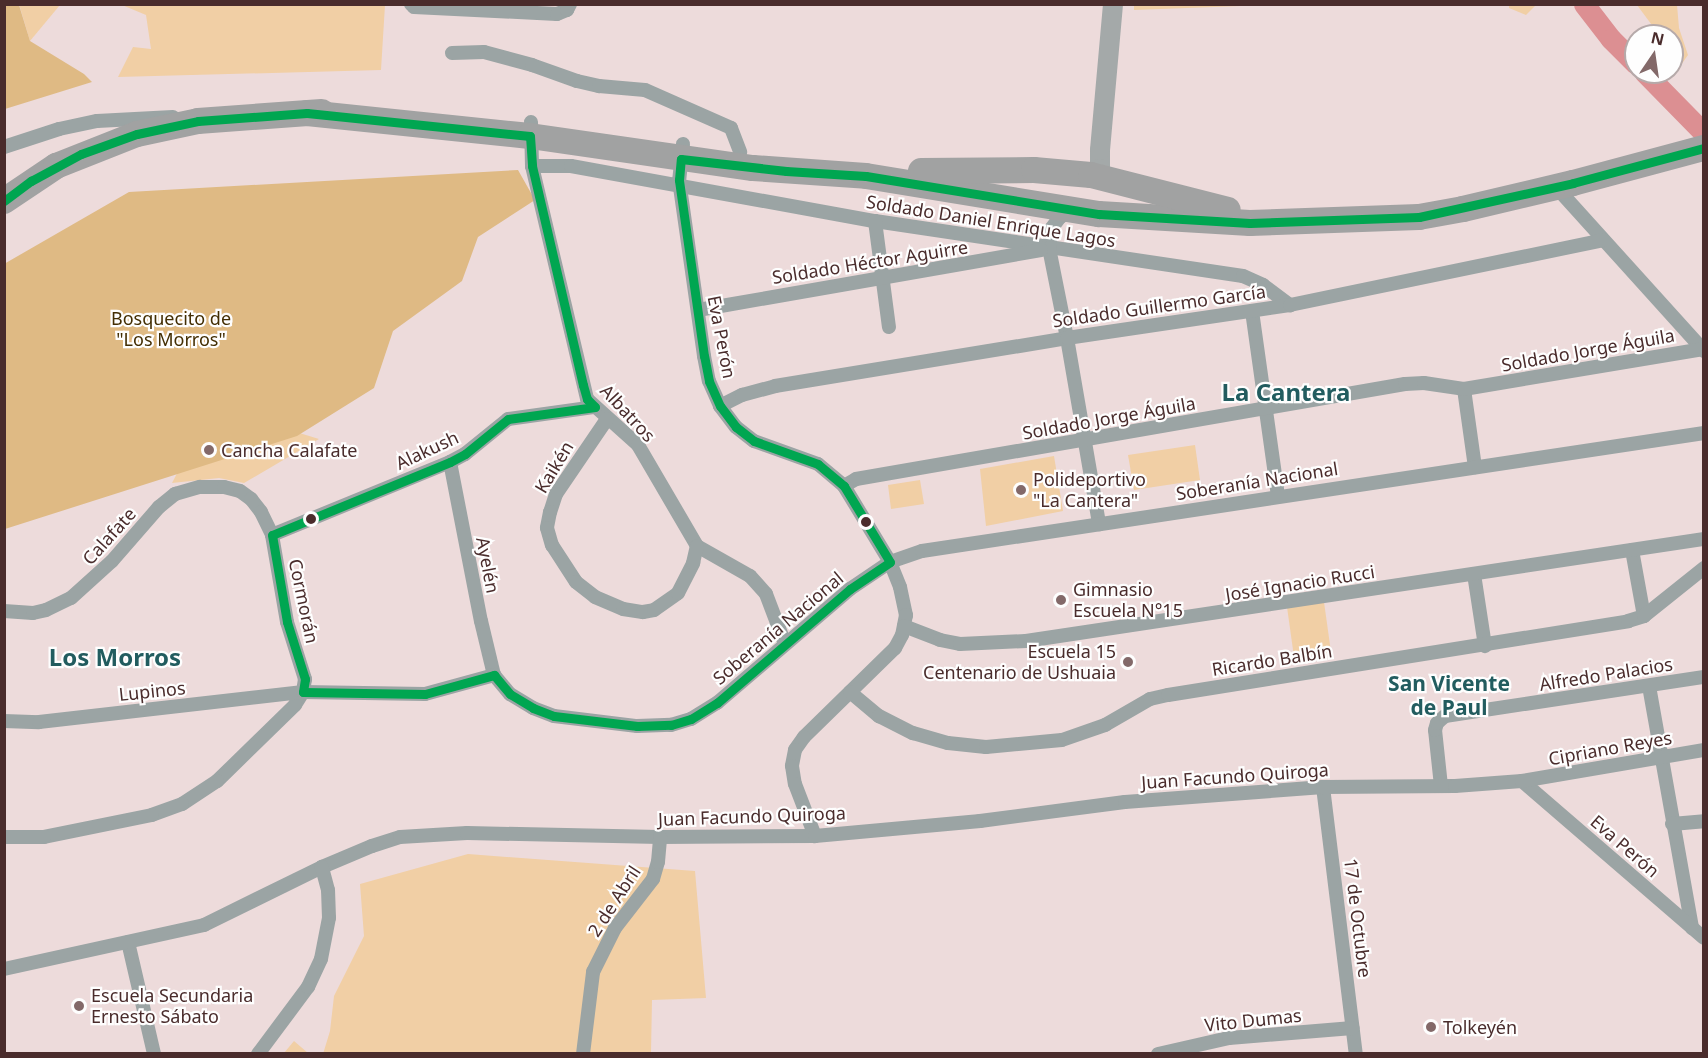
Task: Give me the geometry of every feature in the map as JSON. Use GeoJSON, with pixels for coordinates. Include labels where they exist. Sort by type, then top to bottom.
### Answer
{"type":"FeatureCollection","features":[{"type":"Feature","properties":{"kind":"highway"},"geometry":{"type":"LineString","coordinates":[[4,201],[56,166],[107,144],[170,125],[224,118],[307,113],[531,129],[682,151],[775,170],[877,178],[1071,211],[1234,222],[1419,216],[1463,209],[1556,187],[1704,148]]}},
{"type":"Feature","properties":{"kind":"highway"},"geometry":{"type":"LineString","coordinates":[[682,151],[740,152],[908,170],[1065,172],[1104,178],[1281,221]]}},
{"type":"Feature","properties":{"kind":"highway"},"geometry":{"type":"LineString","coordinates":[[1033,205],[1025,185],[1034,170]]}},
{"type":"Feature","properties":{"kind":"highway"},"geometry":{"type":"LineString","coordinates":[[1099,214],[1111,195],[1104,178]]}},
{"type":"Feature","properties":{"kind":"street"},"geometry":{"type":"LineString","coordinates":[[411,4],[414,7],[557,14],[567,10],[570,4]]}},
{"type":"Feature","properties":{"kind":"street"},"geometry":{"type":"LineString","coordinates":[[1104,178],[1100,150],[1113,4]]}},
{"type":"Feature","properties":{"kind":"street"},"geometry":{"type":"LineString","coordinates":[[452,53],[484,52],[532,65],[577,81],[599,86],[645,90],[731,128],[740,152]]}},
{"type":"Feature","properties":{"kind":"street"},"geometry":{"type":"LineString","coordinates":[[4,147],[59,129],[97,121],[136,117],[224,118]]}},
{"type":"Feature","properties":{"kind":"street","name":"Albatros"},"geometry":{"type":"LineString","coordinates":[[531,129],[532,166],[587,399],[638,445],[697,546]]}},
{"type":"Feature","properties":{"kind":"street"},"geometry":{"type":"LineString","coordinates":[[1065,172],[1084,163],[1100,150]]}},
{"type":"Feature","properties":{"kind":"street","name":"Eva Perón"},"geometry":{"type":"LineString","coordinates":[[682,151],[680,187],[698,310],[709,381],[720,406],[736,427],[754,441],[818,464],[844,486],[890,562],[900,587],[906,615],[904,626]]}},
{"type":"Feature","properties":{"kind":"street","name":"Soldado Daniel Enrique Lagos"},"geometry":{"type":"LineString","coordinates":[[532,166],[571,166],[875,221],[1243,276],[1263,285],[1290,305]]}},
{"type":"Feature","properties":{"kind":"street"},"geometry":{"type":"LineString","coordinates":[[1556,187],[1702,350]]}},
{"type":"Feature","properties":{"kind":"street"},"geometry":{"type":"LineString","coordinates":[[1033,205],[1051,229]]}},
{"type":"Feature","properties":{"kind":"street"},"geometry":{"type":"LineString","coordinates":[[1071,211],[1060,217],[1051,229],[1049,248],[1099,524]]}},
{"type":"Feature","properties":{"kind":"street"},"geometry":{"type":"LineString","coordinates":[[875,221],[889,327]]}},
{"type":"Feature","properties":{"kind":"street","name":"Soldado Guillermo García"},"geometry":{"type":"LineString","coordinates":[[720,406],[742,395],[775,386],[1067,338],[1290,305],[1603,240]]}},
{"type":"Feature","properties":{"kind":"street","name":"Soldado Héctor Aguirre"},"geometry":{"type":"LineString","coordinates":[[698,310],[1009,257],[1049,248]]}},
{"type":"Feature","properties":{"kind":"street"},"geometry":{"type":"LineString","coordinates":[[1252,311],[1278,496]]}},
{"type":"Feature","properties":{"kind":"street","name":"Soldado Jorge Águila"},"geometry":{"type":"LineString","coordinates":[[844,486],[856,479],[1266,410],[1405,384],[1424,383],[1464,389],[1702,350]]}},
{"type":"Feature","properties":{"kind":"street"},"geometry":{"type":"LineString","coordinates":[[1464,389],[1475,467]]}},
{"type":"Feature","properties":{"kind":"street","name":"Alakush"},"geometry":{"type":"LineString","coordinates":[[272,535],[450,462],[465,454],[508,419],[595,407]]}},
{"type":"Feature","properties":{"kind":"street","name":"Kaikén"},"geometry":{"type":"LineString","coordinates":[[607,419],[556,494],[550,512],[547,528],[552,545],[576,582],[595,597],[623,609],[643,612],[654,610],[678,593],[693,564],[697,546]]}},
{"type":"Feature","properties":{"kind":"street","name":"Soberanía Nacional"},"geometry":{"type":"LineString","coordinates":[[494,675],[510,694],[533,708],[554,716],[637,726],[671,725],[691,719],[717,703],[850,589],[890,562],[922,551],[1704,433]]}},
{"type":"Feature","properties":{"kind":"street","name":"Ayelén"},"geometry":{"type":"LineString","coordinates":[[450,462],[481,621],[494,675]]}},
{"type":"Feature","properties":{"kind":"street","name":"Calafate"},"geometry":{"type":"LineString","coordinates":[[4,611],[33,613],[46,610],[83,590],[112,561],[159,507],[176,494],[200,487],[224,487],[240,491]]}},
{"type":"Feature","properties":{"kind":"street","name":"Cormorán"},"geometry":{"type":"LineString","coordinates":[[240,491],[261,512],[272,535],[287,622],[305,679],[303,692]]}},
{"type":"Feature","properties":{"kind":"street","name":"José Ignacio Rucci"},"geometry":{"type":"LineString","coordinates":[[904,626],[940,640],[960,644],[1026,641],[1118,629],[1704,538]]}},
{"type":"Feature","properties":{"kind":"street"},"geometry":{"type":"LineString","coordinates":[[697,546],[750,576],[766,594],[785,644]]}},
{"type":"Feature","properties":{"kind":"street"},"geometry":{"type":"LineString","coordinates":[[1632,549],[1644,616]]}},
{"type":"Feature","properties":{"kind":"street","name":"Ricardo Balbín"},"geometry":{"type":"LineString","coordinates":[[850,692],[879,716],[913,733],[948,743],[986,747],[1062,740],[1087,733],[1150,699],[1168,695],[1485,646],[1628,621],[1644,616],[1704,568]]}},
{"type":"Feature","properties":{"kind":"street"},"geometry":{"type":"LineString","coordinates":[[1474,574],[1485,646]]}},
{"type":"Feature","properties":{"kind":"street"},"geometry":{"type":"LineString","coordinates":[[814,836],[795,784],[792,766],[795,750],[804,737],[895,648],[904,626]]}},
{"type":"Feature","properties":{"kind":"street"},"geometry":{"type":"LineString","coordinates":[[4,837],[44,837],[152,814],[182,804],[217,781],[295,705],[303,692],[425,694],[494,675]]}},
{"type":"Feature","properties":{"kind":"street","name":"Alfredo Palacios"},"geometry":{"type":"LineString","coordinates":[[1440,786],[1435,730],[1437,723],[1445,716],[1704,676]]}},
{"type":"Feature","properties":{"kind":"street"},"geometry":{"type":"LineString","coordinates":[[1649,686],[1692,928]]}},
{"type":"Feature","properties":{"kind":"street","name":"Lupinos"},"geometry":{"type":"LineString","coordinates":[[4,721],[39,722],[303,692]]}},
{"type":"Feature","properties":{"kind":"street","name":"Cipriano Reyes"},"geometry":{"type":"LineString","coordinates":[[1522,781],[1704,750]]}},
{"type":"Feature","properties":{"kind":"street","name":"Eva Perón"},"geometry":{"type":"LineString","coordinates":[[1522,781],[1704,938]]}},
{"type":"Feature","properties":{"kind":"street","name":"Juan Facundo Quiroga"},"geometry":{"type":"LineString","coordinates":[[4,969],[204,925],[322,867],[400,837],[432,834],[660,837],[814,836],[992,820],[1125,802],[1323,787],[1440,786],[1522,781]]}},
{"type":"Feature","properties":{"kind":"street","name":"17 de Octubre"},"geometry":{"type":"LineString","coordinates":[[1323,787],[1356,1053]]}},
{"type":"Feature","properties":{"kind":"street"},"geometry":{"type":"LineString","coordinates":[[1672,824],[1704,821]]}},
{"type":"Feature","properties":{"kind":"street","name":"2 de Abril"},"geometry":{"type":"LineString","coordinates":[[583,1053],[593,972],[615,928],[653,879],[658,862],[660,837]]}},
{"type":"Feature","properties":{"kind":"street"},"geometry":{"type":"LineString","coordinates":[[258,1053],[308,987],[321,959],[329,918],[328,890],[322,867]]}},
{"type":"Feature","properties":{"kind":"street"},"geometry":{"type":"LineString","coordinates":[[128,942],[154,1053]]}},
{"type":"Feature","properties":{"kind":"street","name":"Vito Dumas"},"geometry":{"type":"LineString","coordinates":[[1158,1053],[1229,1038],[1353,1028]]}},
{"type":"Feature","properties":{"kind":"shaded area"},"geometry":{"type":"Polygon","coordinates":[[[19,4],[60,5],[30,41],[19,4]]]}},
{"type":"Feature","properties":{"kind":"shaded area"},"geometry":{"type":"Polygon","coordinates":[[[1241,4],[1241,6],[1134,10],[1134,5],[1241,4]]]}},
{"type":"Feature","properties":{"kind":"shaded area"},"geometry":{"type":"Polygon","coordinates":[[[1509,4],[1536,5],[1526,15],[1509,8],[1509,4]]]}},
{"type":"Feature","properties":{"kind":"shaded area"},"geometry":{"type":"Polygon","coordinates":[[[122,5],[385,5],[381,70],[118,77],[133,47],[151,49],[146,15],[122,5]]]}},
{"type":"Feature","properties":{"kind":"shaded area"},"geometry":{"type":"Polygon","coordinates":[[[1637,5],[1677,5],[1679,24],[1651,24],[1637,5]]]}},
{"type":"Feature","properties":{"kind":"shaded area"},"geometry":{"type":"Polygon","coordinates":[[[1684,43],[1688,55],[1684,61],[1684,43]]]}},
{"type":"Feature","properties":{"kind":"shaded area"},"geometry":{"type":"Polygon","coordinates":[[[283,428],[319,439],[244,483],[219,478],[172,483],[183,462],[283,428]]]}},
{"type":"Feature","properties":{"kind":"shaded area"},"geometry":{"type":"Polygon","coordinates":[[[1195,445],[1200,480],[1134,490],[1128,455],[1195,445]]]}},
{"type":"Feature","properties":{"kind":"shaded area","name":"Polideportivo \"La Cantera\""},"geometry":{"type":"Polygon","coordinates":[[[1054,456],[1063,511],[986,526],[980,469],[1054,456]]]}},
{"type":"Feature","properties":{"kind":"shaded area"},"geometry":{"type":"Polygon","coordinates":[[[920,480],[924,504],[891,509],[888,485],[920,480]]]}},
{"type":"Feature","properties":{"kind":"shaded area"},"geometry":{"type":"Polygon","coordinates":[[[1324,602],[1331,652],[1294,657],[1287,607],[1324,602]]]}},
{"type":"Feature","properties":{"kind":"shaded area"},"geometry":{"type":"Polygon","coordinates":[[[468,854],[695,871],[706,998],[652,1000],[651,1053],[323,1054],[330,1031],[334,996],[364,936],[360,884],[468,854]]]}},
{"type":"Feature","properties":{"kind":"shaded area"},"geometry":{"type":"Polygon","coordinates":[[[294,1041],[308,1053],[284,1053],[294,1041]]]}},
{"type":"Feature","properties":{"kind":"green space"},"geometry":{"type":"Polygon","coordinates":[[[5,4],[19,5],[30,41],[84,74],[92,82],[5,109],[5,4]]]}},
{"type":"Feature","properties":{"kind":"green space","name":"Bosquecito de \"Los Morros\""},"geometry":{"type":"Polygon","coordinates":[[[518,170],[535,200],[478,237],[462,281],[393,331],[374,388],[297,436],[5,529],[4,264],[129,192],[518,170]]]}},
{"type":"Feature","properties":{"kind":"waterway"},"geometry":{"type":"LineString","coordinates":[[1584,4],[1624,52]]}},
{"type":"Feature","properties":{"kind":"waterway"},"geometry":{"type":"LineString","coordinates":[[1656,84],[1704,133]]}},
{"type":"Feature","properties":{"kind":"transit line"},"geometry":{"type":"LineString","coordinates":[[4,201],[31,181],[81,154],[137,134],[198,121],[307,113],[530,136],[532,166],[583,385],[587,399],[595,407]]}},
{"type":"Feature","properties":{"kind":"transit line"},"geometry":{"type":"LineString","coordinates":[[595,407],[508,419],[465,454],[450,462],[272,535],[287,622],[305,679],[303,692],[425,694],[494,675],[510,694],[533,708],[554,716],[637,726],[671,725],[691,719],[717,703],[850,589],[890,562],[844,486],[818,464],[754,441],[736,427],[720,406],[709,381],[704,356],[679,180],[681,159],[786,171],[866,176],[1099,214],[1250,223],[1419,217],[1573,183],[1704,148]]}},
{"type":"Feature","properties":{"kind":"place","name":"Cancha Calafate"},"geometry":{"type":"Point","coordinates":[209,450]}},
{"type":"Feature","properties":{"kind":"place","name":"Polideportivo \"La Cantera\""},"geometry":{"type":"Point","coordinates":[1021,490]}},
{"type":"Feature","properties":{"kind":"place","name":"Gimnasio Escuela N°15"},"geometry":{"type":"Point","coordinates":[1061,600]}},
{"type":"Feature","properties":{"kind":"place","name":"Escuela 15 Centenario de Ushuaia"},"geometry":{"type":"Point","coordinates":[1128,662]}},
{"type":"Feature","properties":{"kind":"place","name":"Escuela Secundaria Ernesto Sábato"},"geometry":{"type":"Point","coordinates":[79,1006]}},
{"type":"Feature","properties":{"kind":"place","name":"Tolkeyén"},"geometry":{"type":"Point","coordinates":[1431,1027]}},
{"type":"Feature","properties":{"kind":"district","name":"La Cantera"},"geometry":{"type":"Point","coordinates":[1286,392]}},
{"type":"Feature","properties":{"kind":"district","name":"Los Morros"},"geometry":{"type":"Point","coordinates":[115,657]}},
{"type":"Feature","properties":{"kind":"district","name":"San Vicente de Paul"},"geometry":{"type":"Point","coordinates":[1449,695]}}]}
